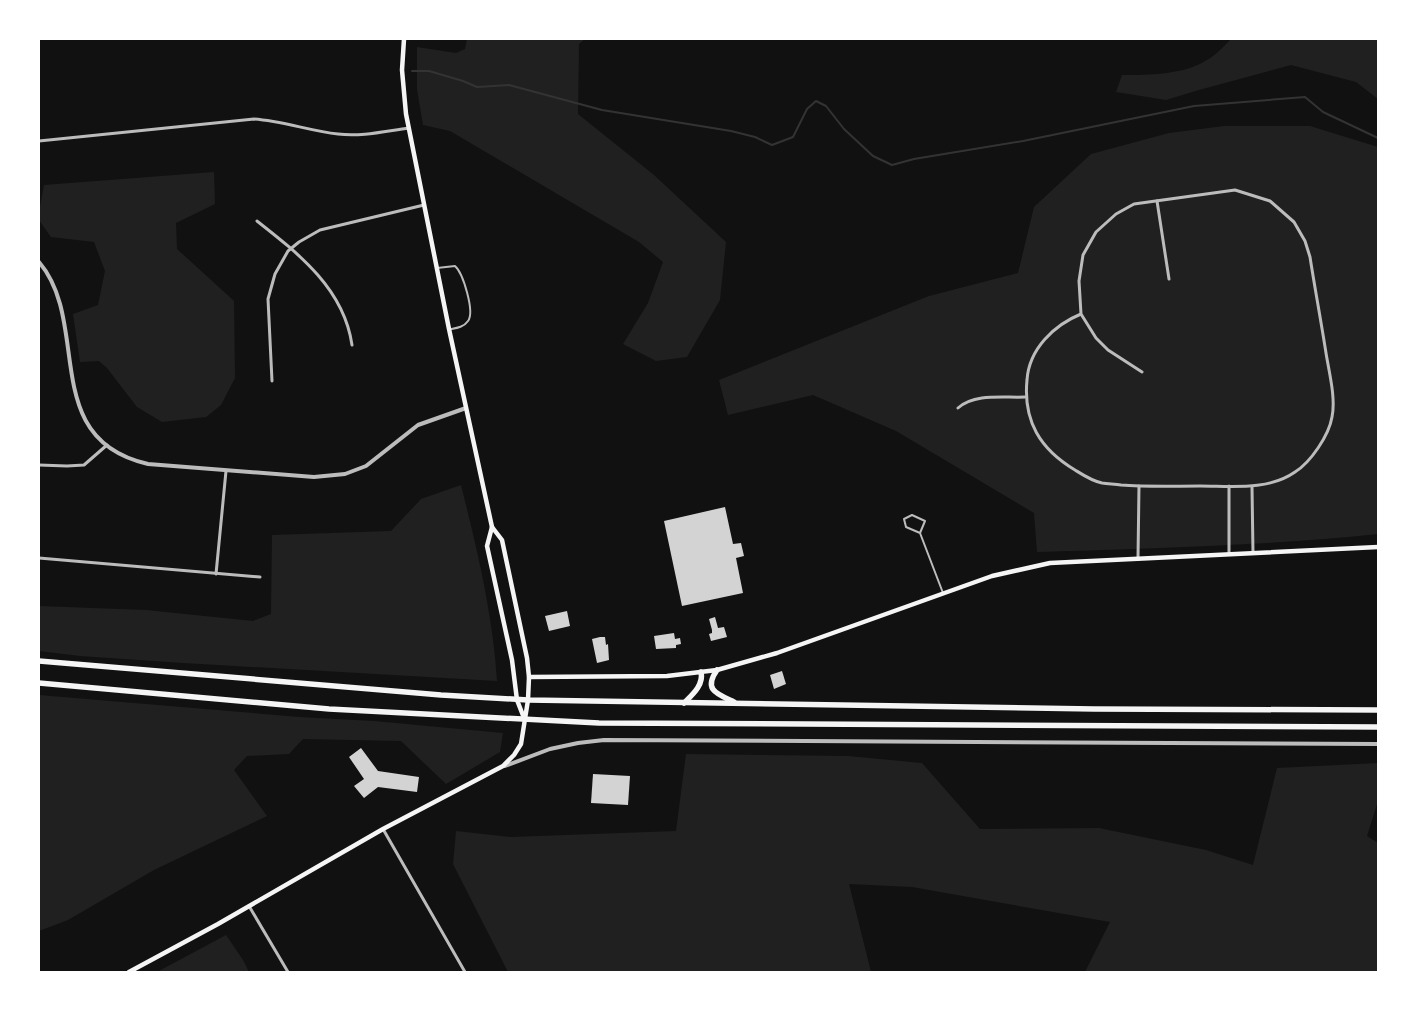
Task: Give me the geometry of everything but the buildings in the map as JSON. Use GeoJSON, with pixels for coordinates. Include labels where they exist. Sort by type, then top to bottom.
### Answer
{"type":"FeatureCollection","features":[{"type":"Feature","properties":{"kind":"highway"},"geometry":{"type":"LineString","coordinates":[[39,661],[517,700],[1094,709],[1378,710]]}},
{"type":"Feature","properties":{"kind":"highway"},"geometry":{"type":"LineString","coordinates":[[717,670],[713,677],[712,688],[715,692],[736,703]]}},
{"type":"Feature","properties":{"kind":"highway"},"geometry":{"type":"LineString","coordinates":[[684,703],[698,688],[702,677],[701,672]]}},
{"type":"Feature","properties":{"kind":"highway"},"geometry":{"type":"LineString","coordinates":[[39,683],[330,709],[609,723],[1378,727]]}},
{"type":"Feature","properties":{"kind":"main road"},"geometry":{"type":"LineString","coordinates":[[128,972],[383,830],[503,766],[514,755],[520,744],[528,700],[528,658],[502,540],[492,527],[408,128],[402,86],[404,39]]}},
{"type":"Feature","properties":{"kind":"main road"},"geometry":{"type":"LineString","coordinates":[[492,527],[486,546],[512,660],[517,700],[524,719]]}},
{"type":"Feature","properties":{"kind":"main road"},"geometry":{"type":"LineString","coordinates":[[529,678],[667,676],[717,670],[776,653],[992,576],[1031,566],[1065,561],[1378,547]]}},
{"type":"Feature","properties":{"kind":"street"},"geometry":{"type":"LineString","coordinates":[[39,141],[254,119],[276,121],[339,134],[358,134],[408,128]]}},
{"type":"Feature","properties":{"kind":"street"},"geometry":{"type":"LineString","coordinates":[[1081,314],[1067,320],[1047,336],[1034,355],[1027,372],[1025,397],[1034,428],[1045,446],[1059,460],[1084,476],[1102,483],[1139,486],[1252,487],[1274,482],[1295,473],[1312,457],[1322,442],[1332,417],[1332,386],[1310,257],[1305,242],[1294,222],[1270,201],[1235,190],[1134,204],[1116,214],[1096,232],[1083,255],[1078,282],[1081,314],[1096,338],[1108,350],[1142,372]]}},
{"type":"Feature","properties":{"kind":"street"},"geometry":{"type":"LineString","coordinates":[[1157,201],[1169,279]]}},
{"type":"Feature","properties":{"kind":"street"},"geometry":{"type":"LineString","coordinates":[[272,381],[268,299],[275,274],[291,248],[320,230],[425,204]]}},
{"type":"Feature","properties":{"kind":"street"},"geometry":{"type":"LineString","coordinates":[[257,221],[291,248],[323,280],[334,296],[350,330],[352,345]]}},
{"type":"Feature","properties":{"kind":"street"},"geometry":{"type":"LineString","coordinates":[[39,262],[50,279],[60,306],[79,407],[95,434],[107,445],[129,459],[141,463],[226,471],[314,477],[345,474],[356,471],[373,461],[418,425],[466,408]]}},
{"type":"Feature","properties":{"kind":"street"},"geometry":{"type":"LineString","coordinates":[[958,408],[966,401],[978,399],[1025,397]]}},
{"type":"Feature","properties":{"kind":"street"},"geometry":{"type":"LineString","coordinates":[[39,465],[67,466],[84,464],[107,445]]}},
{"type":"Feature","properties":{"kind":"street"},"geometry":{"type":"LineString","coordinates":[[216,574],[226,471]]}},
{"type":"Feature","properties":{"kind":"street"},"geometry":{"type":"LineString","coordinates":[[1138,558],[1139,486]]}},
{"type":"Feature","properties":{"kind":"street"},"geometry":{"type":"LineString","coordinates":[[1229,486],[1229,554]]}},
{"type":"Feature","properties":{"kind":"street"},"geometry":{"type":"LineString","coordinates":[[1252,487],[1253,553]]}},
{"type":"Feature","properties":{"kind":"street"},"geometry":{"type":"LineString","coordinates":[[39,558],[260,577]]}},
{"type":"Feature","properties":{"kind":"street"},"geometry":{"type":"LineString","coordinates":[[503,766],[550,749],[604,740],[1378,744]]}},
{"type":"Feature","properties":{"kind":"street"},"geometry":{"type":"LineString","coordinates":[[383,830],[465,972]]}},
{"type":"Feature","properties":{"kind":"street"},"geometry":{"type":"LineString","coordinates":[[249,906],[288,972]]}},
{"type":"Feature","properties":{"kind":"lane"},"geometry":{"type":"LineString","coordinates":[[438,268],[455,266],[460,270],[466,288],[471,315],[468,322],[461,327],[449,329]]}},
{"type":"Feature","properties":{"kind":"lane"},"geometry":{"type":"LineString","coordinates":[[920,533],[906,527],[904,519],[912,515],[925,521],[920,533],[944,593]]}},
{"type":"Feature","properties":{"kind":"shaded area"},"geometry":{"type":"Polygon","coordinates":[[[467,39],[585,39],[579,44],[578,114],[654,175],[726,242],[720,300],[687,357],[656,361],[623,344],[648,303],[663,262],[639,242],[450,131],[423,125],[417,89],[417,47],[456,53],[465,49],[467,39]]]}},
{"type":"Feature","properties":{"kind":"shaded area"},"geometry":{"type":"Polygon","coordinates":[[[1231,39],[1378,39],[1378,99],[1356,82],[1291,65],[1166,100],[1116,92],[1122,75],[1154,74],[1187,69],[1210,58],[1231,39]]]}},
{"type":"Feature","properties":{"kind":"shaded area"},"geometry":{"type":"Polygon","coordinates":[[[1224,126],[1310,126],[1378,147],[1378,534],[1251,544],[1037,552],[1034,513],[896,431],[813,395],[728,415],[719,380],[929,296],[1018,273],[1034,207],[1091,154],[1169,133],[1224,126]]]}},
{"type":"Feature","properties":{"kind":"shaded area"},"geometry":{"type":"Polygon","coordinates":[[[214,172],[215,204],[176,223],[177,249],[234,301],[235,378],[221,405],[206,417],[162,422],[137,407],[107,368],[99,361],[80,362],[73,314],[98,305],[105,271],[94,242],[51,237],[39,220],[44,185],[214,172]]]}},
{"type":"Feature","properties":{"kind":"shaded area"},"geometry":{"type":"Polygon","coordinates":[[[461,485],[488,607],[497,681],[183,663],[80,656],[39,651],[39,606],[146,610],[253,621],[271,614],[272,535],[391,531],[421,499],[461,485]]]}},
{"type":"Feature","properties":{"kind":"shaded area"},"geometry":{"type":"Polygon","coordinates":[[[39,695],[503,733],[500,752],[446,784],[401,741],[303,739],[289,754],[247,756],[234,770],[267,816],[154,870],[68,920],[39,931],[39,695]]]}},
{"type":"Feature","properties":{"kind":"shaded area"},"geometry":{"type":"Polygon","coordinates":[[[686,754],[848,756],[922,763],[980,829],[1099,828],[1206,850],[1253,865],[1277,768],[1378,763],[1378,801],[1367,836],[1378,843],[1378,972],[1085,972],[1110,922],[912,887],[849,884],[871,972],[508,972],[453,864],[456,831],[511,837],[676,831],[686,754]]]}},
{"type":"Feature","properties":{"kind":"shaded area"},"geometry":{"type":"Polygon","coordinates":[[[226,935],[249,972],[157,972],[226,935]]]}},
{"type":"Feature","properties":{"kind":"waterway"},"geometry":{"type":"LineString","coordinates":[[412,71],[429,71],[477,87],[509,85],[602,110],[731,131],[755,137],[772,145],[793,137],[807,109],[816,101],[826,106],[844,129],[873,156],[892,165],[914,159],[1023,141],[1194,106],[1305,97],[1323,112],[1378,138]]}}]}
